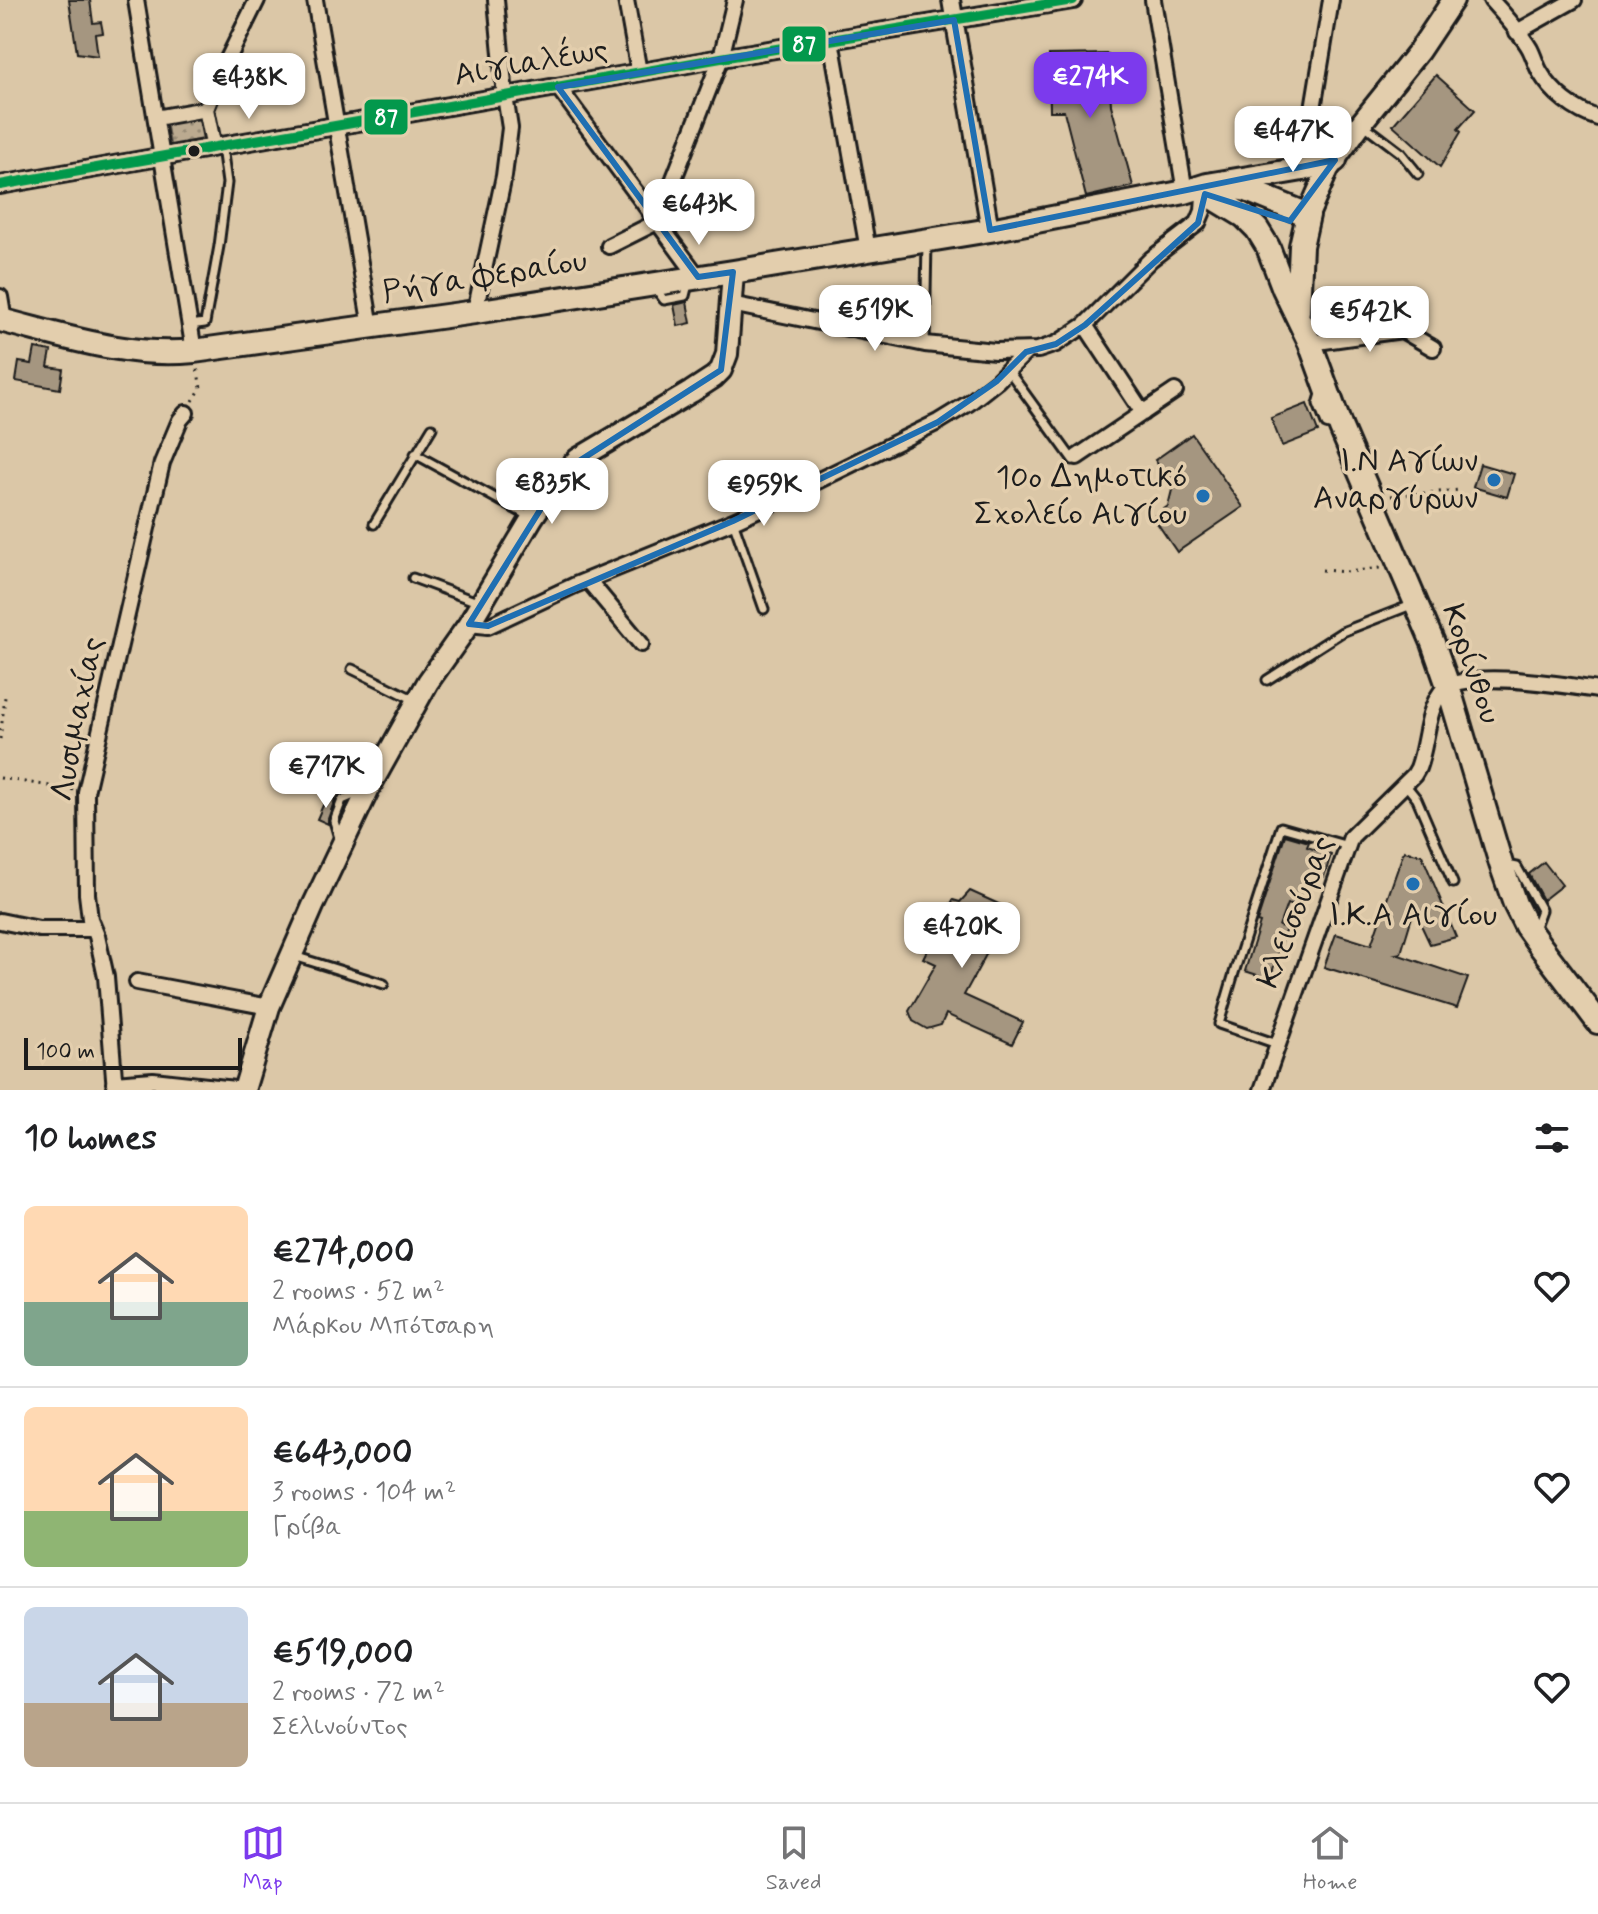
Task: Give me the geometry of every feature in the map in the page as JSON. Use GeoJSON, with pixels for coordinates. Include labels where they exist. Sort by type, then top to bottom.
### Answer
{"type":"FeatureCollection","features":[{"type":"Feature","properties":{"kind":"main road"},"geometry":{"type":"LineString","coordinates":[[1284,289],[1285,249],[1309,190],[1419,51],[1453,0]]}},
{"type":"Feature","properties":{"kind":"main road","name":"Ρήγα Φεραίου"},"geometry":{"type":"LineString","coordinates":[[2,320],[30,333],[60,341],[125,350],[194,351],[475,312],[990,230],[1204,192],[1332,164]]}},
{"type":"Feature","properties":{"kind":"main road"},"geometry":{"type":"LineString","coordinates":[[1204,192],[1247,190],[1300,218]]}},
{"type":"Feature","properties":{"kind":"main road","name":"Κορίνθου"},"geometry":{"type":"LineString","coordinates":[[1204,192],[1244,216],[1268,247],[1433,643],[1515,904],[1533,935],[1594,1009]]}},
{"type":"Feature","properties":{"kind":"main road","name":"Κορίνθου"},"geometry":{"type":"LineString","coordinates":[[1298,316],[1300,218]]}},
{"type":"Feature","properties":{"kind":"main road"},"geometry":{"type":"LineString","coordinates":[[244,1090],[269,1007],[292,955],[369,788],[436,669],[482,604],[558,479],[578,459],[691,392],[721,370],[727,354],[733,272]]}},
{"type":"Feature","properties":{"kind":"street"},"geometry":{"type":"LineString","coordinates":[[136,0],[194,351]]}},
{"type":"Feature","properties":{"kind":"street"},"geometry":{"type":"LineString","coordinates":[[218,147],[206,109],[257,0]]}},
{"type":"Feature","properties":{"kind":"street"},"geometry":{"type":"LineString","coordinates":[[315,0],[371,327]]}},
{"type":"Feature","properties":{"kind":"street"},"geometry":{"type":"LineString","coordinates":[[475,312],[510,128],[496,0]]}},
{"type":"Feature","properties":{"kind":"street"},"geometry":{"type":"LineString","coordinates":[[626,0],[639,72]]}},
{"type":"Feature","properties":{"kind":"street"},"geometry":{"type":"LineString","coordinates":[[609,246],[657,222],[721,58],[735,0]]}},
{"type":"Feature","properties":{"kind":"street"},"geometry":{"type":"LineString","coordinates":[[951,0],[990,230]]}},
{"type":"Feature","properties":{"kind":"street","name":"Αιγιαλέως"},"geometry":{"type":"LineString","coordinates":[[0,185],[639,72],[1073,0]]}},
{"type":"Feature","properties":{"kind":"street"},"geometry":{"type":"LineString","coordinates":[[731,304],[925,344],[980,350],[1038,350],[1056,344],[1085,325],[1151,259],[1198,223],[1203,211],[1204,192],[1153,0]]}},
{"type":"Feature","properties":{"kind":"street"},"geometry":{"type":"LineString","coordinates":[[1303,169],[1331,0]]}},
{"type":"Feature","properties":{"kind":"street"},"geometry":{"type":"LineString","coordinates":[[1491,0],[1530,49],[1538,69],[1551,88],[1571,104],[1598,118]]}},
{"type":"Feature","properties":{"kind":"street"},"geometry":{"type":"LineString","coordinates":[[1517,32],[1574,0]]}},
{"type":"Feature","properties":{"kind":"street"},"geometry":{"type":"LineString","coordinates":[[831,40],[868,250]]}},
{"type":"Feature","properties":{"kind":"street"},"geometry":{"type":"LineString","coordinates":[[558,87],[694,277]]}},
{"type":"Feature","properties":{"kind":"street"},"geometry":{"type":"LineString","coordinates":[[156,118],[206,109]]}},
{"type":"Feature","properties":{"kind":"street"},"geometry":{"type":"LineString","coordinates":[[0,297],[2,320]]}},
{"type":"Feature","properties":{"kind":"street"},"geometry":{"type":"LineString","coordinates":[[1085,325],[1143,413]]}},
{"type":"Feature","properties":{"kind":"street"},"geometry":{"type":"LineString","coordinates":[[1310,343],[1402,330],[1433,348]]}},
{"type":"Feature","properties":{"kind":"street"},"geometry":{"type":"LineString","coordinates":[[469,624],[488,626],[588,580],[733,521],[938,422],[969,403],[1026,352]]}},
{"type":"Feature","properties":{"kind":"street"},"geometry":{"type":"LineString","coordinates":[[1077,457],[1175,391]]}},
{"type":"Feature","properties":{"kind":"street","name":"Λυσιμαχίας"},"geometry":{"type":"LineString","coordinates":[[115,1086],[106,977],[90,919],[87,894],[86,792],[162,463],[186,413]]}},
{"type":"Feature","properties":{"kind":"street"},"geometry":{"type":"LineString","coordinates":[[588,580],[641,644]]}},
{"type":"Feature","properties":{"kind":"street"},"geometry":{"type":"LineString","coordinates":[[1448,686],[1464,681],[1505,679],[1598,690]]}},
{"type":"Feature","properties":{"kind":"street","name":"Κλεισούρας"},"geometry":{"type":"LineString","coordinates":[[1262,1090],[1351,837],[1418,768],[1432,711],[1448,686]]}},
{"type":"Feature","properties":{"kind":"street"},"geometry":{"type":"LineString","coordinates":[[0,921],[39,929],[94,929]]}},
{"type":"Feature","properties":{"kind":"street"},"geometry":{"type":"LineString","coordinates":[[137,982],[269,1007]]}},
{"type":"Feature","properties":{"kind":"street"},"geometry":{"type":"LineString","coordinates":[[115,1086],[153,1080],[244,1090]]}},
{"type":"Feature","properties":{"kind":"lane"},"geometry":{"type":"LineString","coordinates":[[1362,122],[1401,153],[1418,174]]}},
{"type":"Feature","properties":{"kind":"lane"},"geometry":{"type":"LineString","coordinates":[[190,325],[205,323],[219,246],[227,183],[218,147]]}},
{"type":"Feature","properties":{"kind":"lane"},"geometry":{"type":"LineString","coordinates":[[925,344],[927,240]]}},
{"type":"Feature","properties":{"kind":"lane"},"geometry":{"type":"LineString","coordinates":[[1008,370],[1073,460],[1077,457]]}},
{"type":"Feature","properties":{"kind":"lane"},"geometry":{"type":"LineString","coordinates":[[374,524],[432,428]]}},
{"type":"Feature","properties":{"kind":"lane"},"geometry":{"type":"LineString","coordinates":[[415,454],[532,518]]}},
{"type":"Feature","properties":{"kind":"lane"},"geometry":{"type":"LineString","coordinates":[[733,521],[764,609]]}},
{"type":"Feature","properties":{"kind":"lane"},"geometry":{"type":"LineString","coordinates":[[413,578],[482,604]]}},
{"type":"Feature","properties":{"kind":"lane"},"geometry":{"type":"LineString","coordinates":[[1267,680],[1342,632],[1416,604]]}},
{"type":"Feature","properties":{"kind":"lane"},"geometry":{"type":"LineString","coordinates":[[352,669],[417,701]]}},
{"type":"Feature","properties":{"kind":"lane"},"geometry":{"type":"LineString","coordinates":[[1405,784],[1417,799],[1453,883]]}},
{"type":"Feature","properties":{"kind":"lane"},"geometry":{"type":"LineString","coordinates":[[1277,1045],[1219,1024],[1281,827],[1348,846]]}},
{"type":"Feature","properties":{"kind":"lane"},"geometry":{"type":"LineString","coordinates":[[292,955],[384,984]]}},
{"type":"Feature","properties":{"kind":"path"},"geometry":{"type":"LineString","coordinates":[[186,413],[201,388],[194,351]]}},
{"type":"Feature","properties":{"kind":"path"},"geometry":{"type":"LineString","coordinates":[[1371,497],[1461,490]]}},
{"type":"Feature","properties":{"kind":"path"},"geometry":{"type":"LineString","coordinates":[[1322,570],[1348,572],[1400,565]]}},
{"type":"Feature","properties":{"kind":"path"},"geometry":{"type":"LineString","coordinates":[[0,739],[5,697]]}},
{"type":"Feature","properties":{"kind":"path"},"geometry":{"type":"LineString","coordinates":[[0,778],[86,792]]}},
{"type":"Feature","properties":{"kind":"highlighted area"},"geometry":{"type":"Polygon","coordinates":[[[954,20],[990,230],[1335,160],[1290,221],[1205,194],[1198,223],[1085,325],[1056,344],[1026,352],[997,381],[938,422],[733,521],[488,626],[469,624],[565,470],[721,370],[733,272],[698,277],[558,87],[954,20]]]}},
{"type":"Feature","properties":{"kind":"shaded area"},"geometry":{"type":"Polygon","coordinates":[[[203,114],[208,142],[171,149],[166,121],[203,114]]]}},
{"type":"Feature","properties":{"kind":"building"},"geometry":{"type":"Polygon","coordinates":[[[69,0],[90,0],[93,23],[101,22],[103,33],[95,34],[98,56],[77,53],[69,0]]]}},
{"type":"Feature","properties":{"kind":"building"},"geometry":{"type":"Polygon","coordinates":[[[1108,54],[1111,105],[1133,186],[1086,197],[1064,111],[1050,111],[1049,55],[1108,54]]]}},
{"type":"Feature","properties":{"kind":"building"},"geometry":{"type":"Polygon","coordinates":[[[1436,75],[1475,110],[1458,129],[1461,132],[1440,167],[1393,125],[1436,75]]]}},
{"type":"Feature","properties":{"kind":"building"},"geometry":{"type":"Polygon","coordinates":[[[687,302],[691,323],[678,326],[674,305],[687,302]]]}},
{"type":"Feature","properties":{"kind":"building"},"geometry":{"type":"Polygon","coordinates":[[[35,348],[51,351],[48,367],[63,369],[60,389],[16,381],[19,362],[32,364],[35,348]]]}},
{"type":"Feature","properties":{"kind":"building"},"geometry":{"type":"Polygon","coordinates":[[[1307,404],[1318,432],[1282,446],[1271,418],[1307,404]]]}},
{"type":"Feature","properties":{"kind":"building","name":"10o Δημοτικό Σχολείο Αιγίου"},"geometry":{"type":"Polygon","coordinates":[[[1192,434],[1243,507],[1177,552],[1153,517],[1168,506],[1173,486],[1155,460],[1192,434]]]}},
{"type":"Feature","properties":{"kind":"building","name":"Ι.Ν Αγίων Αναργύρων"},"geometry":{"type":"Polygon","coordinates":[[[1480,464],[1514,474],[1507,497],[1473,487],[1480,464]]]}},
{"type":"Feature","properties":{"kind":"building"},"geometry":{"type":"Polygon","coordinates":[[[327,796],[335,799],[328,824],[317,819],[327,796]]]}},
{"type":"Feature","properties":{"kind":"building"},"geometry":{"type":"Polygon","coordinates":[[[1285,835],[1309,842],[1307,847],[1331,855],[1324,877],[1310,872],[1299,908],[1287,904],[1279,926],[1286,928],[1270,979],[1245,971],[1285,835]]]}},
{"type":"Feature","properties":{"kind":"building"},"geometry":{"type":"Polygon","coordinates":[[[1404,851],[1422,855],[1456,937],[1430,944],[1414,910],[1401,953],[1396,954],[1468,978],[1457,1008],[1324,967],[1336,934],[1371,945],[1404,851]]]}},
{"type":"Feature","properties":{"kind":"building"},"geometry":{"type":"Polygon","coordinates":[[[1544,862],[1562,885],[1543,900],[1529,874],[1544,862]]]}},
{"type":"Feature","properties":{"kind":"building"},"geometry":{"type":"Polygon","coordinates":[[[970,891],[1003,906],[989,924],[1000,929],[964,995],[1023,1022],[1012,1044],[946,1014],[941,1025],[927,1029],[913,1021],[909,1011],[936,964],[923,958],[953,900],[960,902],[970,891]]]}},
{"type":"Feature","properties":{"kind":"transit line","name":"87"},"geometry":{"type":"LineString","coordinates":[[0,185],[721,58],[1073,0]]}},
{"type":"Feature","properties":{"kind":"place","name":"Ι.Ν Αγίων Αναργύρων"},"geometry":{"type":"Point","coordinates":[1494,480]}},
{"type":"Feature","properties":{"kind":"place","name":"10o Δημοτικό Σχολείο Αιγίου"},"geometry":{"type":"Point","coordinates":[1203,496]}},
{"type":"Feature","properties":{"kind":"place","name":"Ι.Κ.Α Αιγίου"},"geometry":{"type":"Point","coordinates":[1413,884]}}]}
